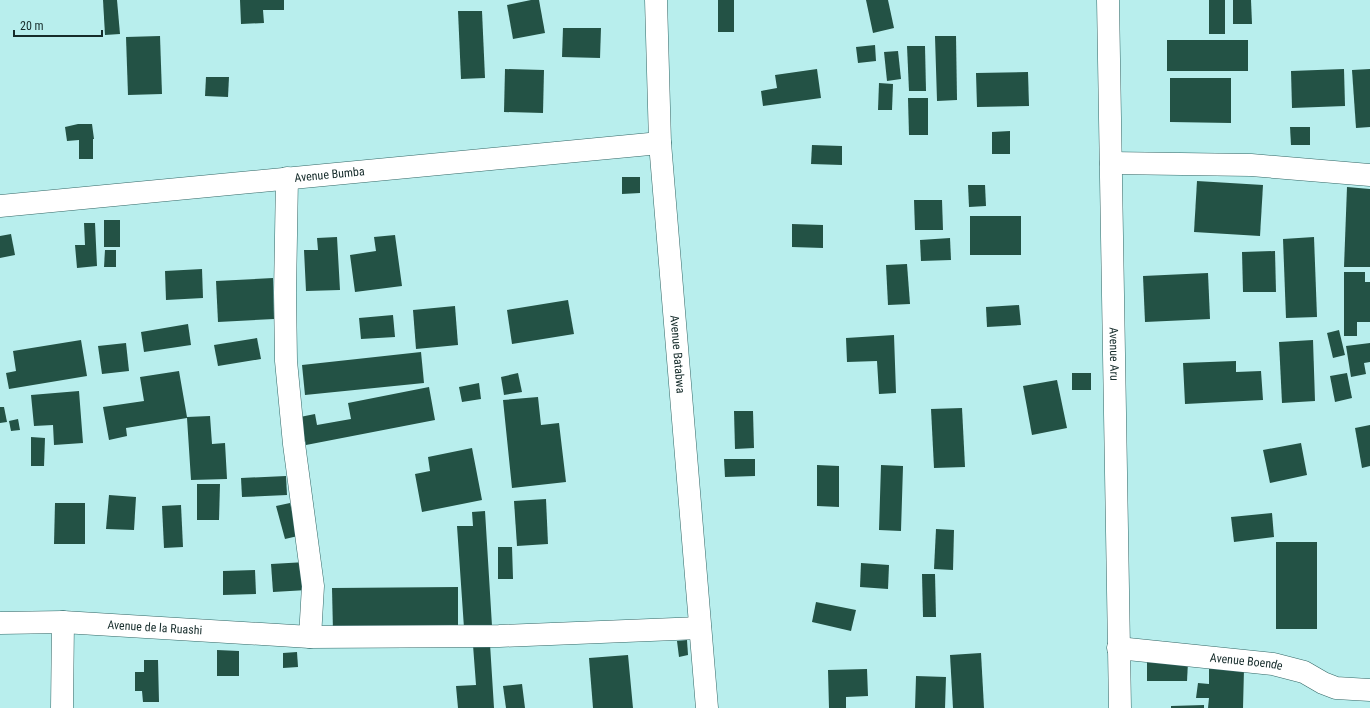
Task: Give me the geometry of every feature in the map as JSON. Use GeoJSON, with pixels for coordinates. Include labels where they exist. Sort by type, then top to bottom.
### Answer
{"type":"FeatureCollection","features":[{"type":"Feature","properties":{"kind":"street","name":"Avenue Batabwa"},"geometry":{"type":"LineString","coordinates":[[656,0],[660,143],[707,708]]}},
{"type":"Feature","properties":{"kind":"street","name":"Avenue Aru"},"geometry":{"type":"LineString","coordinates":[[1108,0],[1120,708]]}},
{"type":"Feature","properties":{"kind":"street","name":"Avenue Bumba"},"geometry":{"type":"LineString","coordinates":[[0,206],[660,143]]}},
{"type":"Feature","properties":{"kind":"street"},"geometry":{"type":"LineString","coordinates":[[1111,163],[1251,165],[1370,175]]}},
{"type":"Feature","properties":{"kind":"street"},"geometry":{"type":"LineString","coordinates":[[287,178],[285,292],[286,361],[294,444],[313,586],[310,637]]}},
{"type":"Feature","properties":{"kind":"street"},"geometry":{"type":"LineString","coordinates":[[62,708],[63,622]]}},
{"type":"Feature","properties":{"kind":"street","name":"Avenue de la Ruashi"},"geometry":{"type":"LineString","coordinates":[[0,623],[63,622],[310,637],[499,636],[700,628]]}},
{"type":"Feature","properties":{"kind":"street","name":"Avenue Boende"},"geometry":{"type":"LineString","coordinates":[[1118,648],[1273,664],[1304,672],[1323,683],[1336,688],[1370,690]]}},
{"type":"Feature","properties":{"kind":"building"},"geometry":{"type":"Polygon","coordinates":[[[103,0],[117,0],[120,34],[105,35],[103,0]]]}},
{"type":"Feature","properties":{"kind":"building"},"geometry":{"type":"Polygon","coordinates":[[[240,0],[284,0],[284,10],[263,10],[264,23],[241,24],[240,0]]]}},
{"type":"Feature","properties":{"kind":"building"},"geometry":{"type":"Polygon","coordinates":[[[531,0],[539,0],[545,33],[513,39],[507,5],[531,0]]]}},
{"type":"Feature","properties":{"kind":"building"},"geometry":{"type":"Polygon","coordinates":[[[718,0],[734,0],[734,32],[718,32],[718,0]]]}},
{"type":"Feature","properties":{"kind":"building"},"geometry":{"type":"Polygon","coordinates":[[[866,0],[888,0],[894,28],[873,33],[866,0]]]}},
{"type":"Feature","properties":{"kind":"building"},"geometry":{"type":"Polygon","coordinates":[[[1209,0],[1225,0],[1225,34],[1209,34],[1209,0]]]}},
{"type":"Feature","properties":{"kind":"building"},"geometry":{"type":"Polygon","coordinates":[[[1233,0],[1251,0],[1252,24],[1233,24],[1233,0]]]}},
{"type":"Feature","properties":{"kind":"building"},"geometry":{"type":"Polygon","coordinates":[[[458,11],[482,11],[485,78],[461,79],[458,11]]]}},
{"type":"Feature","properties":{"kind":"building"},"geometry":{"type":"Polygon","coordinates":[[[563,28],[601,28],[600,58],[562,57],[563,28]]]}},
{"type":"Feature","properties":{"kind":"building"},"geometry":{"type":"Polygon","coordinates":[[[160,36],[162,94],[128,95],[126,37],[160,36]]]}},
{"type":"Feature","properties":{"kind":"building"},"geometry":{"type":"Polygon","coordinates":[[[935,36],[956,36],[957,100],[937,101],[935,36]]]}},
{"type":"Feature","properties":{"kind":"building"},"geometry":{"type":"Polygon","coordinates":[[[1167,40],[1248,40],[1248,71],[1167,71],[1167,40]]]}},
{"type":"Feature","properties":{"kind":"building"},"geometry":{"type":"Polygon","coordinates":[[[875,45],[876,61],[858,63],[856,47],[875,45]]]}},
{"type":"Feature","properties":{"kind":"building"},"geometry":{"type":"Polygon","coordinates":[[[907,46],[925,46],[926,91],[909,91],[907,46]]]}},
{"type":"Feature","properties":{"kind":"building"},"geometry":{"type":"Polygon","coordinates":[[[898,51],[901,79],[887,81],[884,52],[898,51]]]}},
{"type":"Feature","properties":{"kind":"building"},"geometry":{"type":"Polygon","coordinates":[[[505,69],[544,70],[543,113],[504,112],[505,69]]]}},
{"type":"Feature","properties":{"kind":"building"},"geometry":{"type":"Polygon","coordinates":[[[817,69],[821,98],[763,106],[761,91],[777,88],[775,75],[817,69]]]}},
{"type":"Feature","properties":{"kind":"building"},"geometry":{"type":"Polygon","coordinates":[[[1344,69],[1345,106],[1292,108],[1291,71],[1344,69]]]}},
{"type":"Feature","properties":{"kind":"building"},"geometry":{"type":"Polygon","coordinates":[[[1370,69],[1370,127],[1356,128],[1352,70],[1370,69]]]}},
{"type":"Feature","properties":{"kind":"building"},"geometry":{"type":"Polygon","coordinates":[[[1028,72],[1029,106],[977,107],[976,73],[1028,72]]]}},
{"type":"Feature","properties":{"kind":"building"},"geometry":{"type":"Polygon","coordinates":[[[206,77],[229,77],[228,97],[205,96],[206,77]]]}},
{"type":"Feature","properties":{"kind":"building"},"geometry":{"type":"Polygon","coordinates":[[[1170,78],[1231,78],[1231,123],[1170,122],[1170,78]]]}},
{"type":"Feature","properties":{"kind":"building"},"geometry":{"type":"Polygon","coordinates":[[[879,83],[893,84],[892,110],[878,110],[879,83]]]}},
{"type":"Feature","properties":{"kind":"building"},"geometry":{"type":"Polygon","coordinates":[[[908,98],[928,98],[928,135],[909,135],[908,98]]]}},
{"type":"Feature","properties":{"kind":"building"},"geometry":{"type":"Polygon","coordinates":[[[78,124],[92,124],[94,139],[93,159],[79,159],[79,140],[67,141],[65,127],[78,124]]]}},
{"type":"Feature","properties":{"kind":"building"},"geometry":{"type":"Polygon","coordinates":[[[1290,127],[1310,127],[1310,145],[1291,145],[1290,127]]]}},
{"type":"Feature","properties":{"kind":"building"},"geometry":{"type":"Polygon","coordinates":[[[1010,131],[1010,154],[992,154],[992,132],[1010,131]]]}},
{"type":"Feature","properties":{"kind":"building"},"geometry":{"type":"Polygon","coordinates":[[[812,145],[842,146],[842,165],[811,164],[812,145]]]}},
{"type":"Feature","properties":{"kind":"building"},"geometry":{"type":"Polygon","coordinates":[[[622,177],[640,177],[640,193],[622,194],[622,177]]]}},
{"type":"Feature","properties":{"kind":"building"},"geometry":{"type":"Polygon","coordinates":[[[1197,181],[1263,185],[1260,236],[1194,232],[1197,181]]]}},
{"type":"Feature","properties":{"kind":"building"},"geometry":{"type":"Polygon","coordinates":[[[968,185],[985,185],[986,206],[969,207],[968,185]]]}},
{"type":"Feature","properties":{"kind":"building"},"geometry":{"type":"Polygon","coordinates":[[[1347,187],[1370,189],[1370,267],[1344,267],[1347,187]]]}},
{"type":"Feature","properties":{"kind":"building"},"geometry":{"type":"Polygon","coordinates":[[[914,200],[942,200],[943,230],[915,230],[914,200]]]}},
{"type":"Feature","properties":{"kind":"building"},"geometry":{"type":"Polygon","coordinates":[[[970,216],[1021,216],[1021,255],[970,255],[970,216]]]}},
{"type":"Feature","properties":{"kind":"building"},"geometry":{"type":"Polygon","coordinates":[[[104,220],[120,220],[120,247],[104,247],[104,220]]]}},
{"type":"Feature","properties":{"kind":"building"},"geometry":{"type":"Polygon","coordinates":[[[84,223],[95,223],[97,266],[77,268],[75,245],[85,245],[84,223]]]}},
{"type":"Feature","properties":{"kind":"building"},"geometry":{"type":"Polygon","coordinates":[[[792,224],[823,225],[823,248],[792,247],[792,224]]]}},
{"type":"Feature","properties":{"kind":"building"},"geometry":{"type":"Polygon","coordinates":[[[11,234],[15,255],[0,258],[0,236],[11,234]]]}},
{"type":"Feature","properties":{"kind":"building"},"geometry":{"type":"Polygon","coordinates":[[[395,235],[402,286],[355,292],[350,255],[376,251],[374,237],[395,235]]]}},
{"type":"Feature","properties":{"kind":"building"},"geometry":{"type":"Polygon","coordinates":[[[337,237],[340,290],[306,291],[304,250],[318,250],[317,238],[337,237]]]}},
{"type":"Feature","properties":{"kind":"building"},"geometry":{"type":"Polygon","coordinates":[[[1314,237],[1317,317],[1286,318],[1283,239],[1314,237]]]}},
{"type":"Feature","properties":{"kind":"building"},"geometry":{"type":"Polygon","coordinates":[[[950,238],[951,260],[921,261],[920,240],[950,238]]]}},
{"type":"Feature","properties":{"kind":"building"},"geometry":{"type":"Polygon","coordinates":[[[105,250],[116,250],[116,267],[104,267],[105,250]]]}},
{"type":"Feature","properties":{"kind":"building"},"geometry":{"type":"Polygon","coordinates":[[[1275,251],[1276,292],[1243,292],[1242,252],[1275,251]]]}},
{"type":"Feature","properties":{"kind":"building"},"geometry":{"type":"Polygon","coordinates":[[[907,264],[910,304],[888,305],[886,265],[907,264]]]}},
{"type":"Feature","properties":{"kind":"building"},"geometry":{"type":"Polygon","coordinates":[[[202,269],[203,298],[166,300],[165,271],[202,269]]]}},
{"type":"Feature","properties":{"kind":"building"},"geometry":{"type":"Polygon","coordinates":[[[1344,272],[1365,272],[1365,282],[1370,282],[1370,322],[1357,322],[1357,336],[1344,336],[1344,272]]]}},
{"type":"Feature","properties":{"kind":"building"},"geometry":{"type":"Polygon","coordinates":[[[1208,273],[1210,319],[1145,322],[1143,276],[1208,273]]]}},
{"type":"Feature","properties":{"kind":"building"},"geometry":{"type":"Polygon","coordinates":[[[273,278],[274,319],[218,322],[216,281],[273,278]]]}},
{"type":"Feature","properties":{"kind":"building"},"geometry":{"type":"Polygon","coordinates":[[[568,300],[574,334],[512,344],[507,310],[568,300]]]}},
{"type":"Feature","properties":{"kind":"building"},"geometry":{"type":"Polygon","coordinates":[[[1019,305],[1021,325],[987,327],[986,307],[1019,305]]]}},
{"type":"Feature","properties":{"kind":"building"},"geometry":{"type":"Polygon","coordinates":[[[455,306],[458,345],[416,349],[413,310],[455,306]]]}},
{"type":"Feature","properties":{"kind":"building"},"geometry":{"type":"Polygon","coordinates":[[[393,315],[395,337],[361,339],[359,318],[393,315]]]}},
{"type":"Feature","properties":{"kind":"building"},"geometry":{"type":"Polygon","coordinates":[[[188,324],[191,345],[144,352],[141,332],[188,324]]]}},
{"type":"Feature","properties":{"kind":"building"},"geometry":{"type":"Polygon","coordinates":[[[1339,330],[1345,355],[1333,358],[1327,333],[1339,330]]]}},
{"type":"Feature","properties":{"kind":"building"},"geometry":{"type":"Polygon","coordinates":[[[894,335],[896,393],[879,394],[877,361],[847,362],[846,338],[894,335]]]}},
{"type":"Feature","properties":{"kind":"building"},"geometry":{"type":"Polygon","coordinates":[[[257,338],[261,359],[218,366],[214,345],[257,338]]]}},
{"type":"Feature","properties":{"kind":"building"},"geometry":{"type":"Polygon","coordinates":[[[81,340],[87,376],[9,389],[6,373],[16,371],[13,351],[81,340]]]}},
{"type":"Feature","properties":{"kind":"building"},"geometry":{"type":"Polygon","coordinates":[[[1313,340],[1315,401],[1282,403],[1279,342],[1313,340]]]}},
{"type":"Feature","properties":{"kind":"building"},"geometry":{"type":"Polygon","coordinates":[[[126,343],[129,371],[102,374],[98,346],[126,343]]]}},
{"type":"Feature","properties":{"kind":"building"},"geometry":{"type":"Polygon","coordinates":[[[1370,343],[1370,362],[1364,363],[1366,374],[1351,377],[1346,346],[1370,343]]]}},
{"type":"Feature","properties":{"kind":"building"},"geometry":{"type":"Polygon","coordinates":[[[421,352],[424,383],[305,395],[302,365],[421,352]]]}},
{"type":"Feature","properties":{"kind":"building"},"geometry":{"type":"Polygon","coordinates":[[[1236,361],[1236,372],[1261,371],[1263,400],[1185,404],[1183,363],[1236,361]]]}},
{"type":"Feature","properties":{"kind":"building"},"geometry":{"type":"Polygon","coordinates":[[[179,371],[187,417],[210,416],[212,444],[225,443],[227,479],[191,480],[187,418],[126,428],[127,436],[109,440],[103,407],[144,401],[140,377],[179,371]]]}},
{"type":"Feature","properties":{"kind":"building"},"geometry":{"type":"Polygon","coordinates":[[[518,373],[522,392],[504,395],[501,377],[518,373]]]}},
{"type":"Feature","properties":{"kind":"building"},"geometry":{"type":"Polygon","coordinates":[[[1072,373],[1091,373],[1091,390],[1072,390],[1072,373]]]}},
{"type":"Feature","properties":{"kind":"building"},"geometry":{"type":"Polygon","coordinates":[[[1347,373],[1352,398],[1335,402],[1330,376],[1347,373]]]}},
{"type":"Feature","properties":{"kind":"building"},"geometry":{"type":"Polygon","coordinates":[[[1057,380],[1067,428],[1032,435],[1023,386],[1057,380]]]}},
{"type":"Feature","properties":{"kind":"building"},"geometry":{"type":"Polygon","coordinates":[[[479,383],[481,399],[462,402],[459,387],[479,383]]]}},
{"type":"Feature","properties":{"kind":"building"},"geometry":{"type":"Polygon","coordinates":[[[429,387],[435,420],[306,445],[300,417],[315,414],[317,425],[351,419],[348,403],[429,387]]]}},
{"type":"Feature","properties":{"kind":"building"},"geometry":{"type":"Polygon","coordinates":[[[79,391],[83,443],[54,445],[53,425],[34,426],[31,395],[79,391]]]}},
{"type":"Feature","properties":{"kind":"building"},"geometry":{"type":"Polygon","coordinates":[[[538,397],[541,425],[559,423],[566,482],[512,488],[503,400],[538,397]]]}},
{"type":"Feature","properties":{"kind":"building"},"geometry":{"type":"Polygon","coordinates":[[[0,407],[4,407],[7,422],[0,423],[0,407]]]}},
{"type":"Feature","properties":{"kind":"building"},"geometry":{"type":"Polygon","coordinates":[[[962,408],[965,467],[934,468],[931,409],[962,408]]]}},
{"type":"Feature","properties":{"kind":"building"},"geometry":{"type":"Polygon","coordinates":[[[734,411],[753,411],[754,448],[735,449],[734,411]]]}},
{"type":"Feature","properties":{"kind":"building"},"geometry":{"type":"Polygon","coordinates":[[[18,419],[20,430],[11,431],[9,421],[18,419]]]}},
{"type":"Feature","properties":{"kind":"building"},"geometry":{"type":"Polygon","coordinates":[[[1370,425],[1370,466],[1362,468],[1355,428],[1370,425]]]}},
{"type":"Feature","properties":{"kind":"building"},"geometry":{"type":"Polygon","coordinates":[[[31,437],[45,438],[44,466],[31,466],[31,437]]]}},
{"type":"Feature","properties":{"kind":"building"},"geometry":{"type":"Polygon","coordinates":[[[1301,443],[1307,475],[1270,483],[1263,450],[1301,443]]]}},
{"type":"Feature","properties":{"kind":"building"},"geometry":{"type":"Polygon","coordinates":[[[472,448],[482,500],[422,512],[415,474],[430,471],[428,457],[472,448]]]}},
{"type":"Feature","properties":{"kind":"building"},"geometry":{"type":"Polygon","coordinates":[[[724,459],[755,459],[755,476],[725,477],[724,459]]]}},
{"type":"Feature","properties":{"kind":"building"},"geometry":{"type":"Polygon","coordinates":[[[817,465],[839,466],[839,507],[817,506],[817,465]]]}},
{"type":"Feature","properties":{"kind":"building"},"geometry":{"type":"Polygon","coordinates":[[[881,465],[903,466],[901,531],[879,530],[881,465]]]}},
{"type":"Feature","properties":{"kind":"building"},"geometry":{"type":"Polygon","coordinates":[[[286,476],[287,495],[242,497],[241,478],[286,476]]]}},
{"type":"Feature","properties":{"kind":"building"},"geometry":{"type":"Polygon","coordinates":[[[197,484],[220,484],[219,520],[197,520],[197,484]]]}},
{"type":"Feature","properties":{"kind":"building"},"geometry":{"type":"Polygon","coordinates":[[[109,495],[136,497],[134,530],[106,529],[109,495]]]}},
{"type":"Feature","properties":{"kind":"building"},"geometry":{"type":"Polygon","coordinates":[[[546,499],[548,544],[517,546],[514,501],[546,499]]]}},
{"type":"Feature","properties":{"kind":"building"},"geometry":{"type":"Polygon","coordinates":[[[55,503],[85,503],[85,544],[54,544],[55,503]]]}},
{"type":"Feature","properties":{"kind":"building"},"geometry":{"type":"Polygon","coordinates":[[[290,503],[298,536],[285,539],[276,506],[290,503]]]}},
{"type":"Feature","properties":{"kind":"building"},"geometry":{"type":"Polygon","coordinates":[[[181,505],[183,547],[164,548],[162,506],[181,505]]]}},
{"type":"Feature","properties":{"kind":"building"},"geometry":{"type":"Polygon","coordinates":[[[485,511],[492,626],[464,628],[457,526],[473,526],[472,512],[485,511]]]}},
{"type":"Feature","properties":{"kind":"building"},"geometry":{"type":"Polygon","coordinates":[[[1272,513],[1274,537],[1234,542],[1231,517],[1272,513]]]}},
{"type":"Feature","properties":{"kind":"building"},"geometry":{"type":"Polygon","coordinates":[[[936,529],[954,530],[953,570],[934,569],[936,529]]]}},
{"type":"Feature","properties":{"kind":"building"},"geometry":{"type":"Polygon","coordinates":[[[1276,542],[1317,542],[1317,629],[1276,629],[1276,542]]]}},
{"type":"Feature","properties":{"kind":"building"},"geometry":{"type":"Polygon","coordinates":[[[498,547],[512,547],[513,579],[498,579],[498,547]]]}},
{"type":"Feature","properties":{"kind":"building"},"geometry":{"type":"Polygon","coordinates":[[[306,562],[307,590],[273,592],[271,564],[306,562]]]}},
{"type":"Feature","properties":{"kind":"building"},"geometry":{"type":"Polygon","coordinates":[[[861,563],[889,565],[888,589],[860,587],[861,563]]]}},
{"type":"Feature","properties":{"kind":"building"},"geometry":{"type":"Polygon","coordinates":[[[255,570],[256,594],[223,595],[223,571],[255,570]]]}},
{"type":"Feature","properties":{"kind":"building"},"geometry":{"type":"Polygon","coordinates":[[[922,574],[935,574],[936,617],[923,617],[922,574]]]}},
{"type":"Feature","properties":{"kind":"building"},"geometry":{"type":"Polygon","coordinates":[[[458,587],[458,630],[333,632],[332,588],[458,587]]]}},
{"type":"Feature","properties":{"kind":"building"},"geometry":{"type":"Polygon","coordinates":[[[816,602],[856,610],[851,631],[812,622],[816,602]]]}},
{"type":"Feature","properties":{"kind":"building"},"geometry":{"type":"Polygon","coordinates":[[[687,640],[688,655],[679,657],[677,641],[687,640]]]}},
{"type":"Feature","properties":{"kind":"building"},"geometry":{"type":"Polygon","coordinates":[[[490,644],[494,708],[458,708],[456,686],[476,685],[473,645],[490,644]]]}},
{"type":"Feature","properties":{"kind":"building"},"geometry":{"type":"Polygon","coordinates":[[[217,650],[239,651],[239,676],[217,676],[217,650]]]}},
{"type":"Feature","properties":{"kind":"building"},"geometry":{"type":"Polygon","coordinates":[[[297,652],[298,667],[283,668],[283,653],[297,652]]]}},
{"type":"Feature","properties":{"kind":"building"},"geometry":{"type":"Polygon","coordinates":[[[981,653],[984,708],[953,708],[950,655],[981,653]]]}},
{"type":"Feature","properties":{"kind":"building"},"geometry":{"type":"Polygon","coordinates":[[[628,655],[633,708],[593,708],[589,658],[628,655]]]}},
{"type":"Feature","properties":{"kind":"building"},"geometry":{"type":"Polygon","coordinates":[[[144,660],[158,660],[159,702],[143,702],[142,691],[135,691],[135,672],[144,672],[144,660]]]}},
{"type":"Feature","properties":{"kind":"building"},"geometry":{"type":"Polygon","coordinates":[[[1147,661],[1188,662],[1187,681],[1147,681],[1147,661]]]}},
{"type":"Feature","properties":{"kind":"building"},"geometry":{"type":"Polygon","coordinates":[[[1209,667],[1244,669],[1243,708],[1208,708],[1209,698],[1196,698],[1198,683],[1209,684],[1209,667]]]}},
{"type":"Feature","properties":{"kind":"building"},"geometry":{"type":"Polygon","coordinates":[[[867,669],[868,696],[846,697],[846,708],[829,708],[828,670],[867,669]]]}},
{"type":"Feature","properties":{"kind":"building"},"geometry":{"type":"Polygon","coordinates":[[[916,676],[946,677],[945,708],[915,708],[916,676]]]}},
{"type":"Feature","properties":{"kind":"building"},"geometry":{"type":"Polygon","coordinates":[[[522,684],[525,708],[506,708],[503,686],[522,684]]]}},
{"type":"Feature","properties":{"kind":"building"},"geometry":{"type":"Polygon","coordinates":[[[1204,705],[1204,708],[1171,708],[1171,706],[1204,705]]]}}]}
